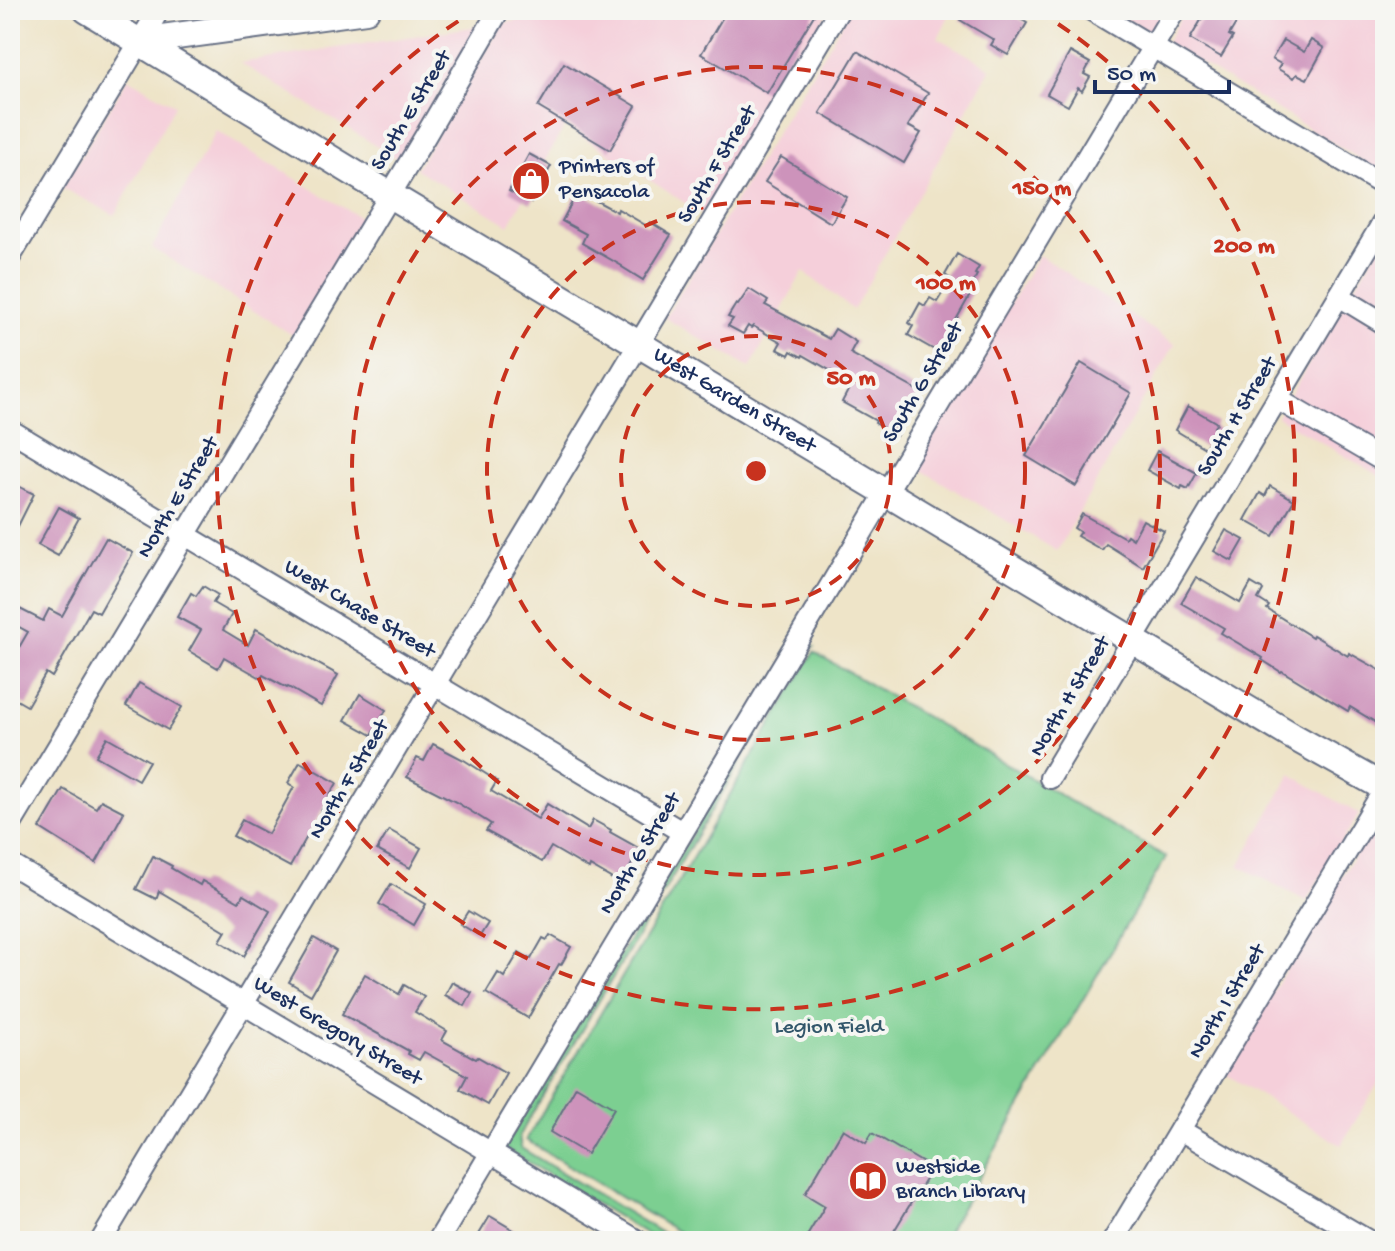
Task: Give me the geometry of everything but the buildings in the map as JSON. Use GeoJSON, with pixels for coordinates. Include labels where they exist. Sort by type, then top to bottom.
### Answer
{"type":"FeatureCollection","features":[{"type":"Feature","properties":{"kind":"main road","name":"West Garden Street"},"geometry":{"type":"LineString","coordinates":[[87,10],[1292,736],[1385,788]]}},
{"type":"Feature","properties":{"kind":"main road"},"geometry":{"type":"LineString","coordinates":[[140,41],[366,10]]}},
{"type":"Feature","properties":{"kind":"street"},"geometry":{"type":"LineString","coordinates":[[10,257],[159,10]]}},
{"type":"Feature","properties":{"kind":"street","name":"South E Street"},"geometry":{"type":"LineString","coordinates":[[390,195],[499,10]]}},
{"type":"Feature","properties":{"kind":"street","name":"South F Street"},"geometry":{"type":"LineString","coordinates":[[639,344],[839,10]]}},
{"type":"Feature","properties":{"kind":"street"},"geometry":{"type":"LineString","coordinates":[[1091,10],[1385,186]]}},
{"type":"Feature","properties":{"kind":"street","name":"South G Street"},"geometry":{"type":"LineString","coordinates":[[887,492],[1175,10]]}},
{"type":"Feature","properties":{"kind":"street","name":"North E Street"},"geometry":{"type":"LineString","coordinates":[[10,826],[390,195]]}},
{"type":"Feature","properties":{"kind":"street","name":"South H Street"},"geometry":{"type":"LineString","coordinates":[[1133,640],[1385,219]]}},
{"type":"Feature","properties":{"kind":"street"},"geometry":{"type":"LineString","coordinates":[[1339,296],[1385,324]]}},
{"type":"Feature","properties":{"kind":"street","name":"North F Street"},"geometry":{"type":"LineString","coordinates":[[101,1241],[639,344]]}},
{"type":"Feature","properties":{"kind":"street"},"geometry":{"type":"LineString","coordinates":[[1277,399],[1385,462]]}},
{"type":"Feature","properties":{"kind":"street","name":"West Chase Street"},"geometry":{"type":"LineString","coordinates":[[10,430],[682,832]]}},
{"type":"Feature","properties":{"kind":"street","name":"North G Street"},"geometry":{"type":"LineString","coordinates":[[438,1241],[887,492]]}},
{"type":"Feature","properties":{"kind":"street","name":"North H Street"},"geometry":{"type":"LineString","coordinates":[[1050,778],[1133,640]]}},
{"type":"Feature","properties":{"kind":"street","name":"North I Street"},"geometry":{"type":"LineString","coordinates":[[1113,1241],[1385,788]]}},
{"type":"Feature","properties":{"kind":"street","name":"West Gregory Street"},"geometry":{"type":"LineString","coordinates":[[10,864],[638,1241]]}},
{"type":"Feature","properties":{"kind":"street"},"geometry":{"type":"LineString","coordinates":[[1180,1130],[1369,1241]]}},
{"type":"Feature","properties":{"kind":"shaded area"},"geometry":{"type":"Polygon","coordinates":[[[587,10],[829,10],[705,216],[565,125],[509,225],[416,169],[503,23],[587,10]]]}},
{"type":"Feature","properties":{"kind":"shaded area"},"geometry":{"type":"Polygon","coordinates":[[[850,10],[952,10],[938,38],[991,68],[853,310],[803,271],[750,368],[665,318],[850,10]]]}},
{"type":"Feature","properties":{"kind":"shaded area"},"geometry":{"type":"Polygon","coordinates":[[[1111,10],[1164,10],[1150,33],[1111,10]]]}},
{"type":"Feature","properties":{"kind":"shaded area"},"geometry":{"type":"Polygon","coordinates":[[[1185,10],[1385,10],[1385,174],[1166,43],[1185,10]]]}},
{"type":"Feature","properties":{"kind":"shaded area"},"geometry":{"type":"Polygon","coordinates":[[[479,26],[400,160],[240,63],[479,26]]]}},
{"type":"Feature","properties":{"kind":"shaded area"},"geometry":{"type":"Polygon","coordinates":[[[128,78],[175,105],[115,215],[62,188],[128,78]]]}},
{"type":"Feature","properties":{"kind":"shaded area"},"geometry":{"type":"Polygon","coordinates":[[[216,131],[364,220],[294,336],[152,248],[216,131]]]}},
{"type":"Feature","properties":{"kind":"shaded area"},"geometry":{"type":"Polygon","coordinates":[[[1385,236],[1385,479],[1277,417],[1385,236]]]}},
{"type":"Feature","properties":{"kind":"shaded area"},"geometry":{"type":"Polygon","coordinates":[[[1039,255],[1175,344],[1057,551],[913,465],[1039,255]]]}},
{"type":"Feature","properties":{"kind":"shaded area"},"geometry":{"type":"Polygon","coordinates":[[[1291,774],[1359,814],[1306,901],[1239,866],[1291,774]]]}},
{"type":"Feature","properties":{"kind":"shaded area"},"geometry":{"type":"Polygon","coordinates":[[[1374,823],[1385,829],[1385,1072],[1341,1145],[1224,1073],[1374,823]]]}},
{"type":"Feature","properties":{"kind":"green space"},"geometry":{"type":"Polygon","coordinates":[[[807,643],[814,647],[807,649],[519,1136],[521,1148],[675,1241],[658,1241],[504,1148],[807,643]]]}},
{"type":"Feature","properties":{"kind":"green space","name":"Legion Field"},"geometry":{"type":"Polygon","coordinates":[[[814,652],[1166,857],[942,1241],[693,1241],[526,1140],[814,652]]]}},
{"type":"Feature","properties":{"kind":"place","name":"Printers of Pensacola"},"geometry":{"type":"Point","coordinates":[531,181]}},
{"type":"Feature","properties":{"kind":"place","name":"Westside Branch Library"},"geometry":{"type":"Point","coordinates":[868,1181]}}]}
